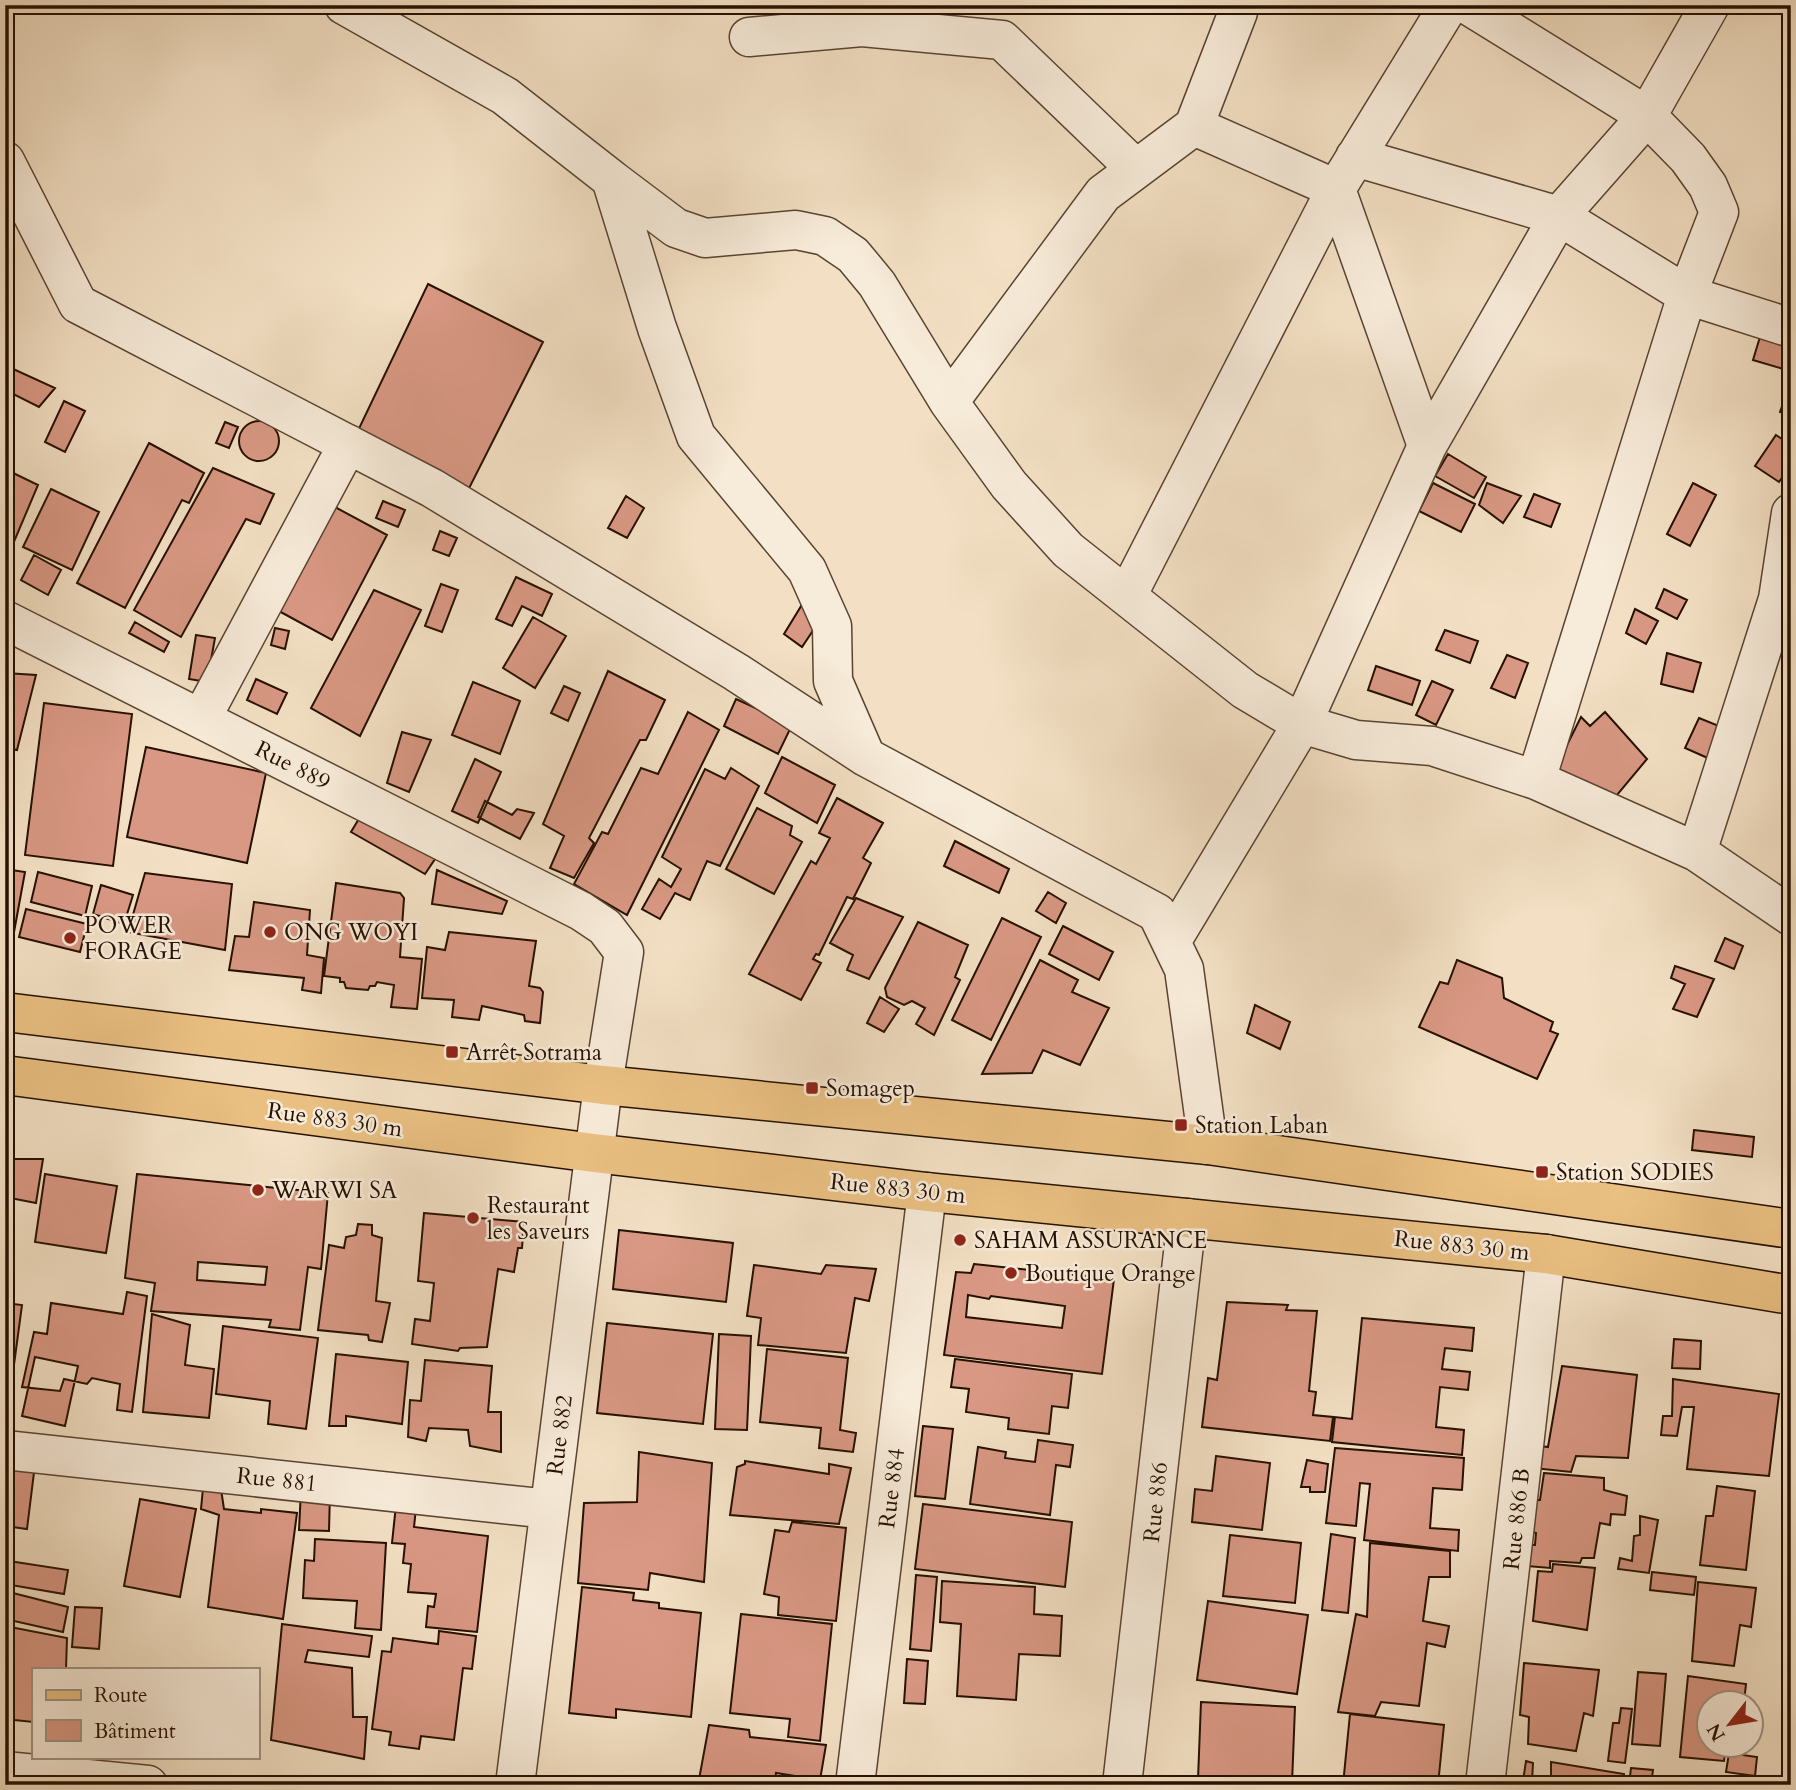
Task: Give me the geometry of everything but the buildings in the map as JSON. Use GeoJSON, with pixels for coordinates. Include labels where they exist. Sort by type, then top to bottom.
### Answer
{"type":"FeatureCollection","features":[{"type":"Feature","properties":{"kind":"main road"},"geometry":{"type":"LineString","coordinates":[[5,1012],[603,1085],[1208,1145],[1791,1229]]}},
{"type":"Feature","properties":{"kind":"main road","name":"Rue 883 30 m"},"geometry":{"type":"LineString","coordinates":[[5,1075],[594,1153],[927,1192],[1546,1254],[1791,1295]]}},
{"type":"Feature","properties":{"kind":"street"},"geometry":{"type":"LineString","coordinates":[[344,5],[505,96],[676,228],[705,238],[796,230],[825,236],[853,255],[877,284],[949,402],[1009,485],[1068,550],[1245,690],[1302,724],[1356,740],[1432,746],[1536,780],[1697,852],[1791,916]]}},
{"type":"Feature","properties":{"kind":"street"},"geometry":{"type":"LineString","coordinates":[[1128,596],[1346,173],[1450,5]]}},
{"type":"Feature","properties":{"kind":"street"},"geometry":{"type":"LineString","coordinates":[[1468,5],[1647,116],[1688,158],[1708,186],[1719,212],[1687,295],[1536,780]]}},
{"type":"Feature","properties":{"kind":"street"},"geometry":{"type":"LineString","coordinates":[[1171,942],[1302,724],[1427,446],[1559,216],[1647,116],[1710,5]]}},
{"type":"Feature","properties":{"kind":"street"},"geometry":{"type":"LineString","coordinates":[[949,402],[1103,194],[1194,126],[1238,12]]}},
{"type":"Feature","properties":{"kind":"street"},"geometry":{"type":"LineString","coordinates":[[748,37],[862,27],[1002,40],[1136,169]]}},
{"type":"Feature","properties":{"kind":"street"},"geometry":{"type":"LineString","coordinates":[[1194,126],[1346,173],[1559,216],[1687,295],[1791,328]]}},
{"type":"Feature","properties":{"kind":"street"},"geometry":{"type":"LineString","coordinates":[[5,161],[78,304],[432,488],[736,673],[866,757],[1157,913],[1184,969],[1208,1145]]}},
{"type":"Feature","properties":{"kind":"street"},"geometry":{"type":"LineString","coordinates":[[1346,173],[1427,446]]}},
{"type":"Feature","properties":{"kind":"street"},"geometry":{"type":"LineString","coordinates":[[611,179],[657,328],[696,436],[807,570],[832,626],[833,681],[866,757]]}},
{"type":"Feature","properties":{"kind":"street"},"geometry":{"type":"LineString","coordinates":[[201,719],[348,444]]}},
{"type":"Feature","properties":{"kind":"street"},"geometry":{"type":"LineString","coordinates":[[1697,852],[1778,599],[1791,513]]}},
{"type":"Feature","properties":{"kind":"street","name":"Rue 889"},"geometry":{"type":"LineString","coordinates":[[5,620],[581,911],[605,927],[625,952],[603,1085]]}},
{"type":"Feature","properties":{"kind":"street","name":"Rue 882"},"geometry":{"type":"LineString","coordinates":[[515,1785],[603,1085]]}},
{"type":"Feature","properties":{"kind":"street","name":"Rue 884"},"geometry":{"type":"LineString","coordinates":[[855,1785],[927,1192]]}},
{"type":"Feature","properties":{"kind":"street","name":"Rue 886"},"geometry":{"type":"LineString","coordinates":[[1122,1785],[1187,1218]]}},
{"type":"Feature","properties":{"kind":"street","name":"Rue 886 B"},"geometry":{"type":"LineString","coordinates":[[1485,1785],[1546,1254]]}},
{"type":"Feature","properties":{"kind":"street","name":"Rue 881"},"geometry":{"type":"LineString","coordinates":[[5,1450],[549,1509]]}},
{"type":"Feature","properties":{"kind":"street"},"geometry":{"type":"LineString","coordinates":[[5,1771],[148,1785]]}},
{"type":"Feature","properties":{"kind":"place","name":"ONG WOYI"},"geometry":{"type":"Point","coordinates":[270,932]}},
{"type":"Feature","properties":{"kind":"place","name":"POWER FORAGE"},"geometry":{"type":"Point","coordinates":[70,938]}},
{"type":"Feature","properties":{"kind":"place","name":"Arrêt Sotrama"},"geometry":{"type":"Point","coordinates":[452,1052]}},
{"type":"Feature","properties":{"kind":"place","name":"Somagep"},"geometry":{"type":"Point","coordinates":[812,1088]}},
{"type":"Feature","properties":{"kind":"place","name":"Station Laban"},"geometry":{"type":"Point","coordinates":[1181,1125]}},
{"type":"Feature","properties":{"kind":"place","name":"Station SODIES"},"geometry":{"type":"Point","coordinates":[1542,1172]}},
{"type":"Feature","properties":{"kind":"place","name":"WARWI SA"},"geometry":{"type":"Point","coordinates":[258,1190]}},
{"type":"Feature","properties":{"kind":"place","name":"Restaurant les Saveurs"},"geometry":{"type":"Point","coordinates":[473,1218]}},
{"type":"Feature","properties":{"kind":"place","name":"SAHAM ASSURANCE"},"geometry":{"type":"Point","coordinates":[960,1240]}},
{"type":"Feature","properties":{"kind":"place","name":"Boutique Orange"},"geometry":{"type":"Point","coordinates":[1011,1273]}}]}
